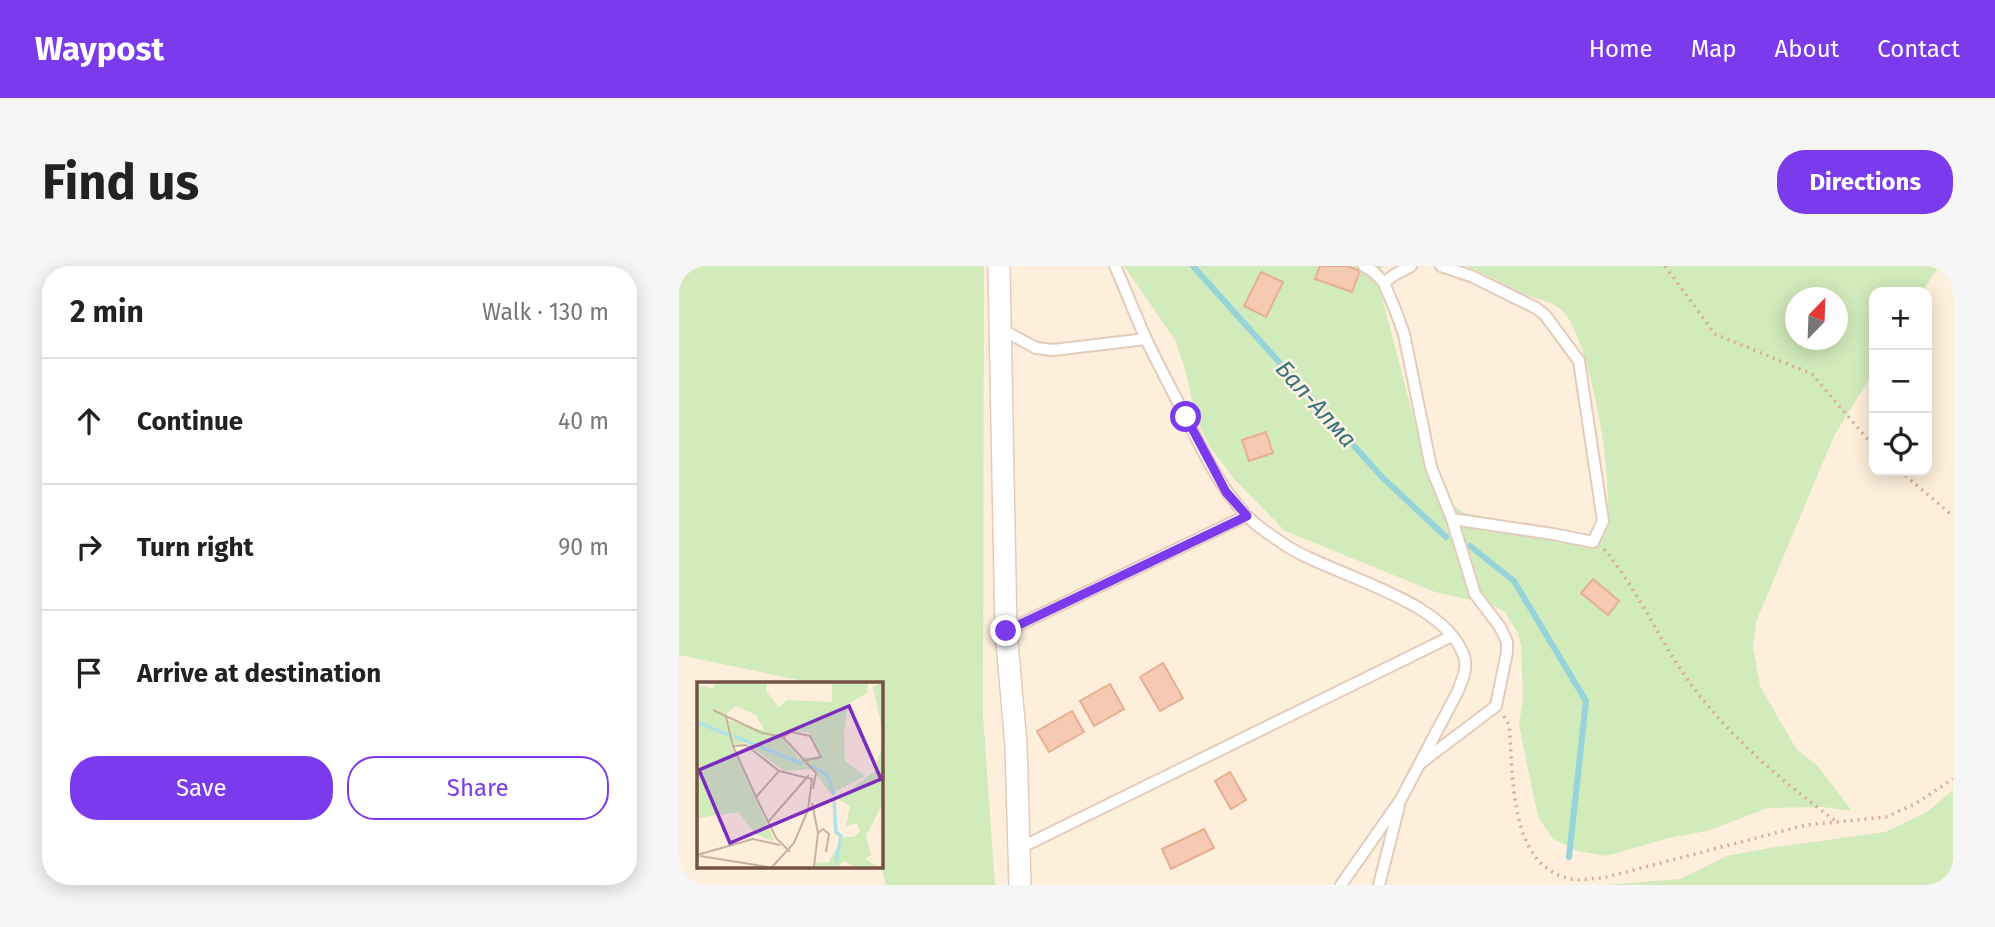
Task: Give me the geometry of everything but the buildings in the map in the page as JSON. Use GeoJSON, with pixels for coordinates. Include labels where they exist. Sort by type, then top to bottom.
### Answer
{"type":"FeatureCollection","features":[{"type":"Feature","properties":{"kind":"street"},"geometry":{"type":"LineString","coordinates":[[999,266],[1006,631],[1016,745],[1020,885]]}},
{"type":"Feature","properties":{"kind":"lane"},"geometry":{"type":"LineString","coordinates":[[1115,266],[1146,339],[1204,453],[1226,492],[1247,516],[1305,556],[1416,607],[1452,636],[1465,657],[1465,673],[1458,691],[1401,799],[1341,885]]}},
{"type":"Feature","properties":{"kind":"lane"},"geometry":{"type":"LineString","coordinates":[[1364,266],[1384,283],[1404,334],[1431,467],[1452,519],[1475,594],[1500,627],[1507,642],[1496,706],[1418,764]]}},
{"type":"Feature","properties":{"kind":"lane"},"geometry":{"type":"LineString","coordinates":[[1384,283],[1411,266]]}},
{"type":"Feature","properties":{"kind":"lane"},"geometry":{"type":"LineString","coordinates":[[1441,266],[1471,276],[1536,308],[1545,315],[1579,361],[1603,521],[1593,542],[1452,519]]}},
{"type":"Feature","properties":{"kind":"lane"},"geometry":{"type":"LineString","coordinates":[[1001,329],[1036,348],[1053,350],[1146,339]]}},
{"type":"Feature","properties":{"kind":"lane"},"geometry":{"type":"LineString","coordinates":[[1006,631],[1247,516]]}},
{"type":"Feature","properties":{"kind":"lane"},"geometry":{"type":"LineString","coordinates":[[1020,848],[1452,636]]}},
{"type":"Feature","properties":{"kind":"lane"},"geometry":{"type":"LineString","coordinates":[[1379,885],[1401,799]]}},
{"type":"Feature","properties":{"kind":"path"},"geometry":{"type":"LineString","coordinates":[[1665,266],[1715,334],[1812,374],[1869,441]]}},
{"type":"Feature","properties":{"kind":"path"},"geometry":{"type":"LineString","coordinates":[[1906,476],[1953,516]]}},
{"type":"Feature","properties":{"kind":"path"},"geometry":{"type":"LineString","coordinates":[[1593,542],[1605,549],[1689,682],[1713,711],[1761,761],[1837,822]]}},
{"type":"Feature","properties":{"kind":"path"},"geometry":{"type":"LineString","coordinates":[[1496,706],[1509,725],[1513,797],[1521,833],[1550,870],[1571,879],[1603,877],[1806,825],[1886,817],[1916,804],[1953,779]]}},
{"type":"Feature","properties":{"kind":"green space"},"geometry":{"type":"Polygon","coordinates":[[[679,266],[984,266],[983,714],[995,885],[886,885],[881,867],[882,682],[807,682],[679,655],[679,266]]]}},
{"type":"Feature","properties":{"kind":"green space"},"geometry":{"type":"Polygon","coordinates":[[[1124,266],[1383,266],[1380,289],[1431,486],[1446,502],[1465,513],[1602,539],[1607,520],[1605,459],[1593,387],[1573,328],[1563,311],[1554,305],[1519,292],[1466,266],[1939,266],[1925,287],[1869,287],[1869,379],[1834,436],[1756,622],[1753,647],[1760,686],[1797,750],[1817,765],[1852,811],[1823,807],[1768,808],[1707,831],[1669,838],[1606,856],[1578,851],[1553,839],[1538,817],[1519,725],[1523,699],[1521,645],[1518,633],[1504,611],[1492,605],[1435,592],[1285,531],[1235,480],[1210,447],[1197,420],[1175,340],[1124,266]]]}},
{"type":"Feature","properties":{"kind":"green space"},"geometry":{"type":"Polygon","coordinates":[[[1953,790],[1953,885],[1606,885],[1680,879],[1727,856],[1885,832],[1927,812],[1953,790]]]}},
{"type":"Feature","properties":{"kind":"waterway","name":"Бал-Алма"},"geometry":{"type":"LineString","coordinates":[[1193,266],[1382,477],[1446,537]]}},
{"type":"Feature","properties":{"kind":"waterway","name":"Бал-Алма"},"geometry":{"type":"LineString","coordinates":[[1470,546],[1514,581],[1586,701],[1569,857]]}},
{"type":"Feature","properties":{"kind":"route"},"geometry":{"type":"LineString","coordinates":[[1006,631],[1247,516],[1226,492],[1186,417]]}}]}
